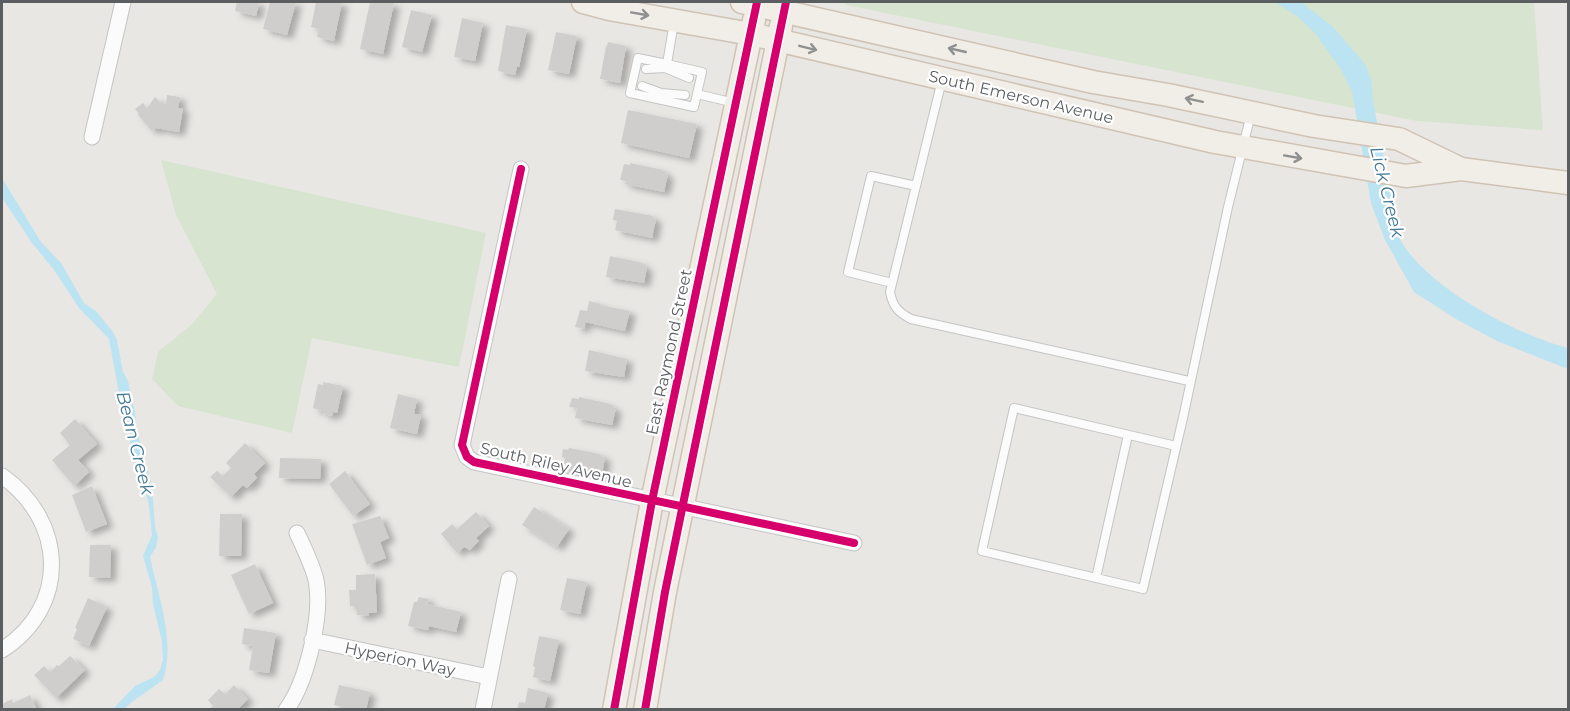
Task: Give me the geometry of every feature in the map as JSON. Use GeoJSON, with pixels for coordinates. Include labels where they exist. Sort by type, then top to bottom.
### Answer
{"type":"FeatureCollection","features":[{"type":"Feature","properties":{"kind":"main road","name":"South Emerson Avenue"},"geometry":{"type":"LineString","coordinates":[[583,2],[609,9],[751,34],[1243,148],[1406,176],[1461,169],[1569,183]]}},
{"type":"Feature","properties":{"kind":"main road","name":"South Emerson Avenue"},"geometry":{"type":"LineString","coordinates":[[752,2],[785,6],[1093,82],[1336,130],[1399,139],[1461,169]]}},
{"type":"Feature","properties":{"kind":"main road","name":"East Raymond Street"},"geometry":{"type":"LineString","coordinates":[[614,710],[652,501],[751,34],[752,2]]}},
{"type":"Feature","properties":{"kind":"main road"},"geometry":{"type":"LineString","coordinates":[[645,710],[682,507],[785,6]]}},
{"type":"Feature","properties":{"kind":"street"},"geometry":{"type":"LineString","coordinates":[[92,137],[123,2]]}},
{"type":"Feature","properties":{"kind":"street","name":"South Riley Avenue"},"geometry":{"type":"LineString","coordinates":[[521,170],[462,445],[465,454],[474,462],[854,543]]}},
{"type":"Feature","properties":{"kind":"street"},"geometry":{"type":"LineString","coordinates":[[2,476],[22,492],[32,504],[43,523],[51,556],[49,584],[39,611],[22,635],[2,650]]}},
{"type":"Feature","properties":{"kind":"street"},"geometry":{"type":"LineString","coordinates":[[286,710],[301,684],[317,611],[313,568],[297,532]]}},
{"type":"Feature","properties":{"kind":"street"},"geometry":{"type":"LineString","coordinates":[[483,710],[510,579]]}},
{"type":"Feature","properties":{"kind":"street","name":"Hyperion Way"},"geometry":{"type":"LineString","coordinates":[[312,640],[489,678]]}},
{"type":"Feature","properties":{"kind":"lane"},"geometry":{"type":"LineString","coordinates":[[663,68],[675,20]]}},
{"type":"Feature","properties":{"kind":"lane"},"geometry":{"type":"LineString","coordinates":[[686,95],[630,93],[638,58],[689,78]]}},
{"type":"Feature","properties":{"kind":"lane"},"geometry":{"type":"LineString","coordinates":[[663,68],[674,75]]}},
{"type":"Feature","properties":{"kind":"lane"},"geometry":{"type":"LineString","coordinates":[[642,86],[694,107],[698,94],[702,72],[663,68],[646,69]]}},
{"type":"Feature","properties":{"kind":"lane"},"geometry":{"type":"LineString","coordinates":[[942,78],[890,292],[892,303],[898,312],[911,319],[1189,381]]}},
{"type":"Feature","properties":{"kind":"lane"},"geometry":{"type":"LineString","coordinates":[[658,93],[670,91]]}},
{"type":"Feature","properties":{"kind":"lane"},"geometry":{"type":"LineString","coordinates":[[698,94],[736,103]]}},
{"type":"Feature","properties":{"kind":"lane"},"geometry":{"type":"LineString","coordinates":[[1176,446],[1014,408],[982,551],[1143,589],[1176,446],[1228,207],[1251,112]]}},
{"type":"Feature","properties":{"kind":"lane"},"geometry":{"type":"LineString","coordinates":[[892,283],[848,272],[871,176],[916,186]]}},
{"type":"Feature","properties":{"kind":"lane"},"geometry":{"type":"LineString","coordinates":[[1096,578],[1128,435]]}},
{"type":"Feature","properties":{"kind":"green space"},"geometry":{"type":"Polygon","coordinates":[[[843,2],[1534,2],[1543,130],[1417,121],[846,5],[843,2]]]}},
{"type":"Feature","properties":{"kind":"green space"},"geometry":{"type":"Polygon","coordinates":[[[161,160],[486,233],[459,367],[312,338],[292,433],[178,406],[152,379],[158,352],[191,325],[217,294],[176,215],[161,160]]]}},
{"type":"Feature","properties":{"kind":"water","name":"Lick Creek"},"geometry":{"type":"Polygon","coordinates":[[[1275,2],[1301,2],[1332,26],[1365,64],[1371,79],[1396,227],[1401,241],[1414,259],[1452,292],[1500,321],[1547,342],[1568,348],[1568,369],[1497,341],[1456,319],[1414,292],[1385,240],[1371,203],[1352,91],[1340,68],[1315,33],[1297,16],[1275,2]]]}},
{"type":"Feature","properties":{"kind":"water","name":"Bean Creek"},"geometry":{"type":"Polygon","coordinates":[[[2,178],[41,242],[61,263],[84,303],[96,311],[113,332],[117,340],[123,372],[128,381],[137,431],[152,486],[158,538],[150,557],[164,618],[168,650],[163,680],[124,709],[113,709],[135,686],[154,677],[160,670],[163,660],[162,641],[153,604],[152,587],[143,556],[152,535],[149,506],[143,480],[131,455],[129,420],[119,393],[109,339],[79,308],[54,270],[32,243],[3,199],[2,178]]]}},
{"type":"Feature","properties":{"kind":"building"},"geometry":{"type":"Polygon","coordinates":[[[237,2],[259,2],[256,16],[235,11],[237,2]]]}},
{"type":"Feature","properties":{"kind":"building"},"geometry":{"type":"Polygon","coordinates":[[[270,2],[296,2],[287,35],[263,29],[270,2]]]}},
{"type":"Feature","properties":{"kind":"building"},"geometry":{"type":"Polygon","coordinates":[[[316,2],[342,2],[334,41],[317,37],[319,29],[311,27],[316,2]]]}},
{"type":"Feature","properties":{"kind":"building"},"geometry":{"type":"Polygon","coordinates":[[[370,2],[394,3],[383,54],[360,49],[370,2]]]}},
{"type":"Feature","properties":{"kind":"building"},"geometry":{"type":"Polygon","coordinates":[[[411,10],[432,15],[422,52],[402,47],[411,10]]]}},
{"type":"Feature","properties":{"kind":"building"},"geometry":{"type":"Polygon","coordinates":[[[462,18],[483,23],[475,61],[454,57],[462,18]]]}},
{"type":"Feature","properties":{"kind":"building"},"geometry":{"type":"Polygon","coordinates":[[[506,25],[527,29],[519,67],[515,75],[498,71],[506,25]]]}},
{"type":"Feature","properties":{"kind":"building"},"geometry":{"type":"Polygon","coordinates":[[[556,32],[577,36],[569,74],[548,70],[556,32]]]}},
{"type":"Feature","properties":{"kind":"building"},"geometry":{"type":"Polygon","coordinates":[[[608,42],[626,46],[620,83],[600,79],[608,42]]]}},
{"type":"Feature","properties":{"kind":"building"},"geometry":{"type":"Polygon","coordinates":[[[167,95],[180,97],[178,108],[183,108],[179,132],[156,128],[152,131],[135,109],[143,103],[147,108],[155,97],[161,103],[166,104],[167,95]]]}},
{"type":"Feature","properties":{"kind":"building"},"geometry":{"type":"Polygon","coordinates":[[[628,110],[697,124],[689,158],[621,143],[628,110]]]}},
{"type":"Feature","properties":{"kind":"building"},"geometry":{"type":"Polygon","coordinates":[[[630,163],[663,170],[663,173],[668,174],[664,192],[625,184],[626,181],[620,180],[624,164],[630,165],[630,163]]]}},
{"type":"Feature","properties":{"kind":"building"},"geometry":{"type":"Polygon","coordinates":[[[615,209],[653,216],[652,218],[656,219],[652,238],[615,230],[617,221],[613,220],[615,209]]]}},
{"type":"Feature","properties":{"kind":"building"},"geometry":{"type":"Polygon","coordinates":[[[610,256],[643,263],[642,266],[647,267],[644,283],[606,277],[610,256]]]}},
{"type":"Feature","properties":{"kind":"building"},"geometry":{"type":"Polygon","coordinates":[[[589,301],[630,311],[625,331],[585,322],[584,329],[575,327],[580,310],[587,311],[589,301]]]}},
{"type":"Feature","properties":{"kind":"building"},"geometry":{"type":"Polygon","coordinates":[[[589,350],[627,359],[624,377],[585,371],[589,350]]]}},
{"type":"Feature","properties":{"kind":"building"},"geometry":{"type":"Polygon","coordinates":[[[323,382],[343,386],[337,413],[333,412],[333,416],[323,414],[324,411],[313,408],[318,384],[323,385],[323,382]]]}},
{"type":"Feature","properties":{"kind":"building"},"geometry":{"type":"Polygon","coordinates":[[[398,394],[417,399],[414,414],[421,415],[417,434],[390,428],[398,394]]]}},
{"type":"Feature","properties":{"kind":"building"},"geometry":{"type":"Polygon","coordinates":[[[579,397],[610,404],[610,407],[616,408],[612,425],[575,418],[577,408],[569,407],[572,398],[579,399],[579,397]]]}},
{"type":"Feature","properties":{"kind":"building"},"geometry":{"type":"Polygon","coordinates":[[[75,419],[97,444],[78,460],[89,472],[74,486],[52,460],[70,445],[60,433],[75,419]]]}},
{"type":"Feature","properties":{"kind":"building"},"geometry":{"type":"Polygon","coordinates":[[[245,443],[265,463],[254,474],[257,478],[247,488],[243,485],[231,497],[210,477],[217,471],[223,476],[231,468],[226,463],[245,443]]]}},
{"type":"Feature","properties":{"kind":"building"},"geometry":{"type":"Polygon","coordinates":[[[569,448],[605,457],[602,475],[596,474],[596,477],[563,470],[565,458],[562,457],[563,449],[568,450],[569,448]]]}},
{"type":"Feature","properties":{"kind":"building"},"geometry":{"type":"Polygon","coordinates":[[[280,458],[321,459],[320,479],[279,478],[280,458]]]}},
{"type":"Feature","properties":{"kind":"building"},"geometry":{"type":"Polygon","coordinates":[[[345,471],[370,504],[353,516],[329,484],[345,471]]]}},
{"type":"Feature","properties":{"kind":"building"},"geometry":{"type":"Polygon","coordinates":[[[92,486],[107,524],[86,532],[72,495],[92,486]]]}},
{"type":"Feature","properties":{"kind":"building"},"geometry":{"type":"Polygon","coordinates":[[[534,507],[569,529],[557,547],[522,525],[534,507]]]}},
{"type":"Feature","properties":{"kind":"building"},"geometry":{"type":"Polygon","coordinates":[[[476,512],[489,526],[476,538],[479,541],[470,550],[464,547],[457,553],[441,534],[452,524],[457,529],[476,512]]]}},
{"type":"Feature","properties":{"kind":"building"},"geometry":{"type":"Polygon","coordinates":[[[220,514],[242,514],[241,556],[219,556],[220,514]]]}},
{"type":"Feature","properties":{"kind":"building"},"geometry":{"type":"Polygon","coordinates":[[[380,516],[389,538],[380,542],[386,558],[367,565],[352,524],[380,516]]]}},
{"type":"Feature","properties":{"kind":"building"},"geometry":{"type":"Polygon","coordinates":[[[90,545],[111,545],[110,578],[89,577],[90,545]]]}},
{"type":"Feature","properties":{"kind":"building"},"geometry":{"type":"Polygon","coordinates":[[[255,564],[273,603],[249,614],[231,575],[255,564]]]}},
{"type":"Feature","properties":{"kind":"building"},"geometry":{"type":"Polygon","coordinates":[[[375,574],[377,612],[369,613],[369,616],[357,615],[357,606],[350,606],[349,590],[356,590],[356,575],[375,574]]]}},
{"type":"Feature","properties":{"kind":"building"},"geometry":{"type":"Polygon","coordinates":[[[567,578],[587,582],[580,614],[560,610],[567,578]]]}},
{"type":"Feature","properties":{"kind":"building"},"geometry":{"type":"Polygon","coordinates":[[[419,597],[429,599],[427,604],[461,612],[456,632],[429,626],[428,630],[408,626],[414,602],[417,602],[419,597]]]}},
{"type":"Feature","properties":{"kind":"building"},"geometry":{"type":"Polygon","coordinates":[[[88,598],[107,607],[89,646],[73,639],[77,629],[75,628],[88,598]]]}},
{"type":"Feature","properties":{"kind":"building"},"geometry":{"type":"Polygon","coordinates":[[[244,628],[276,633],[269,673],[249,670],[253,646],[242,644],[244,628]]]}},
{"type":"Feature","properties":{"kind":"building"},"geometry":{"type":"Polygon","coordinates":[[[539,636],[559,640],[550,681],[533,677],[539,636]]]}},
{"type":"Feature","properties":{"kind":"building"},"geometry":{"type":"Polygon","coordinates":[[[70,656],[85,670],[56,698],[34,675],[44,666],[50,672],[70,656]]]}},
{"type":"Feature","properties":{"kind":"building"},"geometry":{"type":"Polygon","coordinates":[[[234,685],[248,699],[237,710],[212,710],[210,708],[213,706],[208,700],[219,689],[225,694],[234,685]]]}},
{"type":"Feature","properties":{"kind":"building"},"geometry":{"type":"Polygon","coordinates":[[[339,685],[370,692],[366,710],[334,705],[339,685]]]}},
{"type":"Feature","properties":{"kind":"building"},"geometry":{"type":"Polygon","coordinates":[[[528,688],[548,693],[544,710],[517,710],[519,702],[525,703],[528,688]]]}},
{"type":"Feature","properties":{"kind":"building"},"geometry":{"type":"Polygon","coordinates":[[[30,695],[37,710],[2,710],[2,704],[12,699],[13,703],[30,695]]]}},
{"type":"Feature","properties":{"kind":"cycle path"},"geometry":{"type":"LineString","coordinates":[[614,710],[652,501],[757,2]]}},
{"type":"Feature","properties":{"kind":"cycle path"},"geometry":{"type":"LineString","coordinates":[[645,710],[665,592],[786,2]]}},
{"type":"Feature","properties":{"kind":"cycle path"},"geometry":{"type":"LineString","coordinates":[[521,169],[462,445],[467,457],[474,462],[854,543]]}}]}
